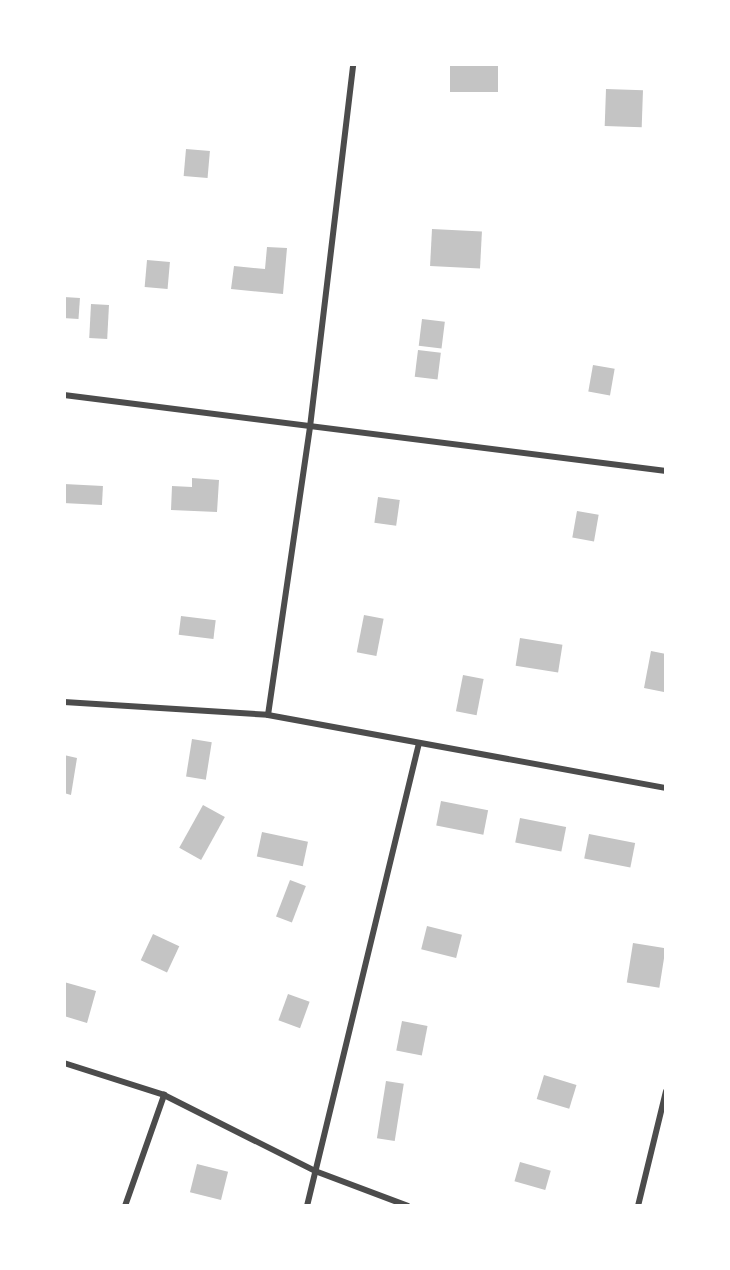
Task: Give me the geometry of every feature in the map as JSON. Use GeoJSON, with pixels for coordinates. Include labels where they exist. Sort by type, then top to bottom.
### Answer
{"type":"FeatureCollection","features":[{"type":"Feature","properties":{"kind":"street"},"geometry":{"type":"LineString","coordinates":[[268,715],[310,427],[353,64]]}},
{"type":"Feature","properties":{"kind":"street"},"geometry":{"type":"LineString","coordinates":[[64,395],[666,471]]}},
{"type":"Feature","properties":{"kind":"street"},"geometry":{"type":"LineString","coordinates":[[64,702],[268,715],[666,788]]}},
{"type":"Feature","properties":{"kind":"street"},"geometry":{"type":"LineString","coordinates":[[307,1206],[419,743]]}},
{"type":"Feature","properties":{"kind":"street"},"geometry":{"type":"LineString","coordinates":[[64,1063],[164,1095],[315,1171],[408,1206]]}},
{"type":"Feature","properties":{"kind":"street"},"geometry":{"type":"LineString","coordinates":[[638,1206],[666,1091]]}},
{"type":"Feature","properties":{"kind":"street"},"geometry":{"type":"LineString","coordinates":[[125,1206],[164,1095]]}},
{"type":"Feature","properties":{"kind":"building"},"geometry":{"type":"Polygon","coordinates":[[[450,64],[498,64],[498,92],[450,92],[450,64]]]}},
{"type":"Feature","properties":{"kind":"building"},"geometry":{"type":"Polygon","coordinates":[[[606,89],[643,90],[642,127],[605,126],[606,89]]]}},
{"type":"Feature","properties":{"kind":"building"},"geometry":{"type":"Polygon","coordinates":[[[186,149],[210,151],[208,178],[184,176],[186,149]]]}},
{"type":"Feature","properties":{"kind":"building"},"geometry":{"type":"Polygon","coordinates":[[[432,229],[482,232],[480,269],[430,266],[432,229]]]}},
{"type":"Feature","properties":{"kind":"building"},"geometry":{"type":"Polygon","coordinates":[[[267,247],[287,248],[283,294],[231,289],[234,266],[265,269],[267,247]]]}},
{"type":"Feature","properties":{"kind":"building"},"geometry":{"type":"Polygon","coordinates":[[[147,260],[170,262],[168,289],[145,287],[147,260]]]}},
{"type":"Feature","properties":{"kind":"building"},"geometry":{"type":"Polygon","coordinates":[[[64,297],[80,298],[78,319],[64,318],[64,297]]]}},
{"type":"Feature","properties":{"kind":"building"},"geometry":{"type":"Polygon","coordinates":[[[91,304],[109,305],[107,339],[89,338],[91,304]]]}},
{"type":"Feature","properties":{"kind":"building"},"geometry":{"type":"Polygon","coordinates":[[[422,319],[445,322],[442,349],[419,346],[422,319]]]}},
{"type":"Feature","properties":{"kind":"building"},"geometry":{"type":"Polygon","coordinates":[[[418,350],[441,353],[438,380],[415,377],[418,350]]]}},
{"type":"Feature","properties":{"kind":"building"},"geometry":{"type":"Polygon","coordinates":[[[593,365],[615,369],[610,395],[588,392],[593,365]]]}},
{"type":"Feature","properties":{"kind":"building"},"geometry":{"type":"Polygon","coordinates":[[[192,478],[219,480],[217,512],[171,510],[172,486],[192,487],[192,478]]]}},
{"type":"Feature","properties":{"kind":"building"},"geometry":{"type":"Polygon","coordinates":[[[64,484],[103,486],[102,505],[64,503],[64,484]]]}},
{"type":"Feature","properties":{"kind":"building"},"geometry":{"type":"Polygon","coordinates":[[[378,497],[400,500],[396,526],[374,523],[378,497]]]}},
{"type":"Feature","properties":{"kind":"building"},"geometry":{"type":"Polygon","coordinates":[[[577,511],[599,515],[594,541],[572,538],[577,511]]]}},
{"type":"Feature","properties":{"kind":"building"},"geometry":{"type":"Polygon","coordinates":[[[364,615],[384,619],[376,656],[357,652],[364,615]]]}},
{"type":"Feature","properties":{"kind":"building"},"geometry":{"type":"Polygon","coordinates":[[[181,616],[216,620],[213,639],[179,635],[181,616]]]}},
{"type":"Feature","properties":{"kind":"building"},"geometry":{"type":"Polygon","coordinates":[[[520,638],[562,645],[558,672],[516,666],[520,638]]]}},
{"type":"Feature","properties":{"kind":"building"},"geometry":{"type":"Polygon","coordinates":[[[651,651],[666,654],[664,692],[644,688],[651,651]]]}},
{"type":"Feature","properties":{"kind":"building"},"geometry":{"type":"Polygon","coordinates":[[[463,675],[484,679],[477,715],[456,711],[463,675]]]}},
{"type":"Feature","properties":{"kind":"building"},"geometry":{"type":"Polygon","coordinates":[[[192,739],[212,742],[206,780],[186,777],[192,739]]]}},
{"type":"Feature","properties":{"kind":"building"},"geometry":{"type":"Polygon","coordinates":[[[64,755],[77,758],[71,795],[64,793],[64,755]]]}},
{"type":"Feature","properties":{"kind":"building"},"geometry":{"type":"Polygon","coordinates":[[[441,801],[488,810],[483,835],[436,826],[441,801]]]}},
{"type":"Feature","properties":{"kind":"building"},"geometry":{"type":"Polygon","coordinates":[[[203,805],[225,817],[201,860],[179,848],[203,805]]]}},
{"type":"Feature","properties":{"kind":"building"},"geometry":{"type":"Polygon","coordinates":[[[520,818],[566,827],[561,852],[515,843],[520,818]]]}},
{"type":"Feature","properties":{"kind":"building"},"geometry":{"type":"Polygon","coordinates":[[[262,832],[308,842],[303,866],[257,856],[262,832]]]}},
{"type":"Feature","properties":{"kind":"building"},"geometry":{"type":"Polygon","coordinates":[[[589,834],[635,843],[630,868],[584,859],[589,834]]]}},
{"type":"Feature","properties":{"kind":"building"},"geometry":{"type":"Polygon","coordinates":[[[290,880],[306,886],[292,923],[276,916],[290,880]]]}},
{"type":"Feature","properties":{"kind":"building"},"geometry":{"type":"Polygon","coordinates":[[[427,926],[462,935],[456,958],[421,949],[427,926]]]}},
{"type":"Feature","properties":{"kind":"building"},"geometry":{"type":"Polygon","coordinates":[[[153,934],[179,946],[167,973],[141,960],[153,934]]]}},
{"type":"Feature","properties":{"kind":"building"},"geometry":{"type":"Polygon","coordinates":[[[633,943],[666,948],[659,988],[627,983],[633,943]]]}},
{"type":"Feature","properties":{"kind":"building"},"geometry":{"type":"Polygon","coordinates":[[[64,982],[96,991],[87,1023],[64,1016],[64,982]]]}},
{"type":"Feature","properties":{"kind":"building"},"geometry":{"type":"Polygon","coordinates":[[[288,994],[310,1002],[300,1028],[278,1020],[288,994]]]}},
{"type":"Feature","properties":{"kind":"building"},"geometry":{"type":"Polygon","coordinates":[[[402,1021],[428,1026],[422,1055],[396,1050],[402,1021]]]}},
{"type":"Feature","properties":{"kind":"building"},"geometry":{"type":"Polygon","coordinates":[[[544,1075],[577,1085],[569,1109],[537,1099],[544,1075]]]}},
{"type":"Feature","properties":{"kind":"building"},"geometry":{"type":"Polygon","coordinates":[[[386,1081],[404,1084],[395,1141],[377,1138],[386,1081]]]}},
{"type":"Feature","properties":{"kind":"building"},"geometry":{"type":"Polygon","coordinates":[[[520,1162],[551,1171],[545,1190],[514,1181],[520,1162]]]}},
{"type":"Feature","properties":{"kind":"building"},"geometry":{"type":"Polygon","coordinates":[[[197,1164],[228,1172],[221,1200],[190,1192],[197,1164]]]}}]}
